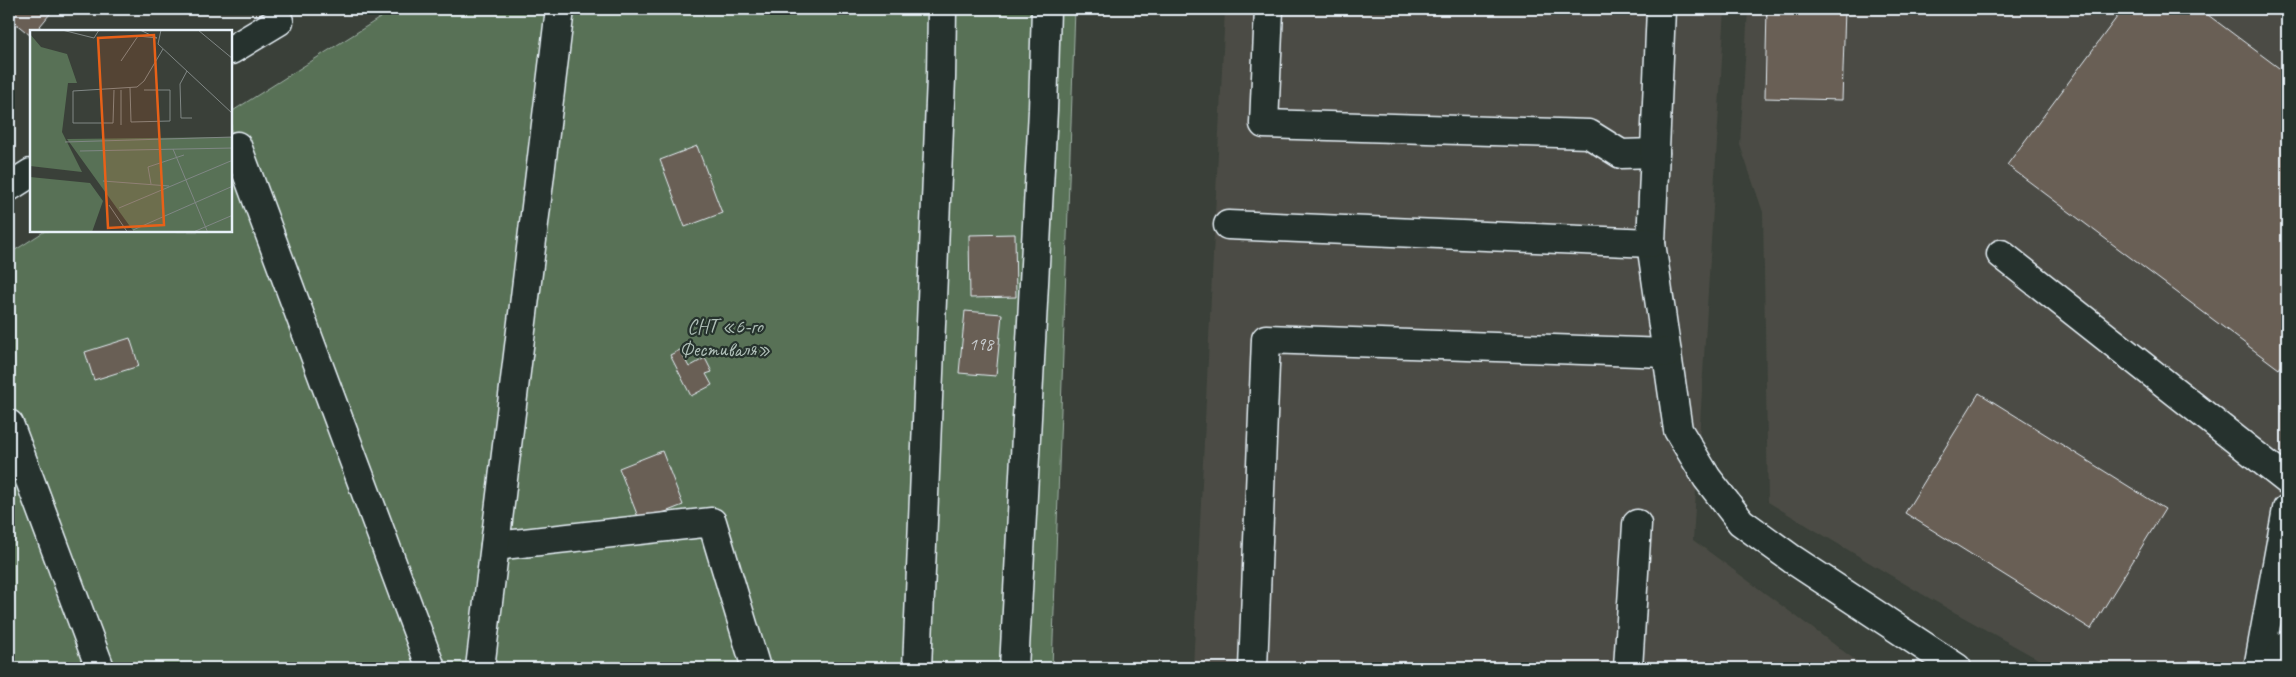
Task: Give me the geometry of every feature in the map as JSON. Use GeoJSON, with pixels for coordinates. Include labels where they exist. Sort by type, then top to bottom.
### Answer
{"type":"FeatureCollection","features":[{"type":"Feature","properties":{"kind":"lane"},"geometry":{"type":"LineString","coordinates":[[480,668],[560,9]]}},
{"type":"Feature","properties":{"kind":"lane"},"geometry":{"type":"LineString","coordinates":[[917,668],[941,78],[942,9]]}},
{"type":"Feature","properties":{"kind":"lane"},"geometry":{"type":"LineString","coordinates":[[1014,668],[1043,110],[1046,9]]}},
{"type":"Feature","properties":{"kind":"lane"},"geometry":{"type":"LineString","coordinates":[[1269,9],[1264,124],[1588,134],[1621,154],[1655,153]]}},
{"type":"Feature","properties":{"kind":"lane"},"geometry":{"type":"LineString","coordinates":[[1661,9],[1651,244],[1678,430],[1707,478],[1741,522],[1792,559],[1957,668]]}},
{"type":"Feature","properties":{"kind":"lane"},"geometry":{"type":"LineString","coordinates":[[232,49],[279,20]]}},
{"type":"Feature","properties":{"kind":"lane"},"geometry":{"type":"LineString","coordinates":[[237,146],[431,668]]}},
{"type":"Feature","properties":{"kind":"lane"},"geometry":{"type":"LineString","coordinates":[[9,187],[30,174]]}},
{"type":"Feature","properties":{"kind":"lane"},"geometry":{"type":"LineString","coordinates":[[1228,225],[1651,244]]}},
{"type":"Feature","properties":{"kind":"lane"},"geometry":{"type":"LineString","coordinates":[[2000,254],[2287,480]]}},
{"type":"Feature","properties":{"kind":"lane"},"geometry":{"type":"LineString","coordinates":[[1253,668],[1266,339],[1667,353]]}},
{"type":"Feature","properties":{"kind":"lane"},"geometry":{"type":"LineString","coordinates":[[9,424],[100,668]]}},
{"type":"Feature","properties":{"kind":"lane"},"geometry":{"type":"LineString","coordinates":[[2258,668],[2287,509]]}},
{"type":"Feature","properties":{"kind":"lane"},"geometry":{"type":"LineString","coordinates":[[495,546],[712,522],[756,668]]}},
{"type":"Feature","properties":{"kind":"lane"},"geometry":{"type":"LineString","coordinates":[[1628,668],[1637,524]]}},
{"type":"Feature","properties":{"kind":"lane"},"geometry":{"type":"LineString","coordinates":[[2274,668],[2287,645]]}},
{"type":"Feature","properties":{"kind":"shaded area"},"geometry":{"type":"Polygon","coordinates":[[[1225,9],[1725,9],[1693,540],[1866,668],[1193,668],[1225,9]]]}},
{"type":"Feature","properties":{"kind":"shaded area"},"geometry":{"type":"Polygon","coordinates":[[[1748,9],[2287,9],[2287,593],[2255,668],[2054,668],[1922,594],[1768,502],[1763,212],[1740,145],[1748,9]]]}},
{"type":"Feature","properties":{"kind":"green space","name":"СНТ «6-го Фестиваля»"},"geometry":{"type":"Polygon","coordinates":[[[394,9],[1075,9],[1052,668],[9,668],[9,254],[43,232],[232,232],[232,111],[394,9]]]}},
{"type":"Feature","properties":{"kind":"building"},"geometry":{"type":"Polygon","coordinates":[[[9,9],[54,9],[37,30],[30,30],[30,35],[9,18],[9,9]]]}},
{"type":"Feature","properties":{"kind":"building"},"geometry":{"type":"Polygon","coordinates":[[[1767,9],[1845,9],[1842,100],[1765,98],[1767,9]]]}},
{"type":"Feature","properties":{"kind":"building"},"geometry":{"type":"Polygon","coordinates":[[[2123,9],[2200,9],[2287,74],[2287,358],[2279,369],[2007,165],[2123,9]]]}},
{"type":"Feature","properties":{"kind":"building"},"geometry":{"type":"Polygon","coordinates":[[[697,146],[722,213],[685,227],[660,160],[697,146]]]}},
{"type":"Feature","properties":{"kind":"building"},"geometry":{"type":"Polygon","coordinates":[[[1015,234],[1016,297],[970,298],[969,235],[1015,234]]]}},
{"type":"Feature","properties":{"kind":"building"},"geometry":{"type":"Polygon","coordinates":[[[965,311],[1002,314],[996,376],[959,373],[965,311]]]}},
{"type":"Feature","properties":{"kind":"building"},"geometry":{"type":"Polygon","coordinates":[[[130,338],[139,366],[94,380],[85,352],[130,338]]]}},
{"type":"Feature","properties":{"kind":"building"},"geometry":{"type":"Polygon","coordinates":[[[680,350],[689,367],[705,358],[712,372],[706,374],[712,385],[691,396],[670,355],[680,350]]]}},
{"type":"Feature","properties":{"kind":"building"},"geometry":{"type":"Polygon","coordinates":[[[1979,393],[2165,509],[2091,629],[1905,513],[1979,393]]]}},
{"type":"Feature","properties":{"kind":"building"},"geometry":{"type":"Polygon","coordinates":[[[662,451],[683,505],[640,522],[619,468],[662,451]]]}}]}
